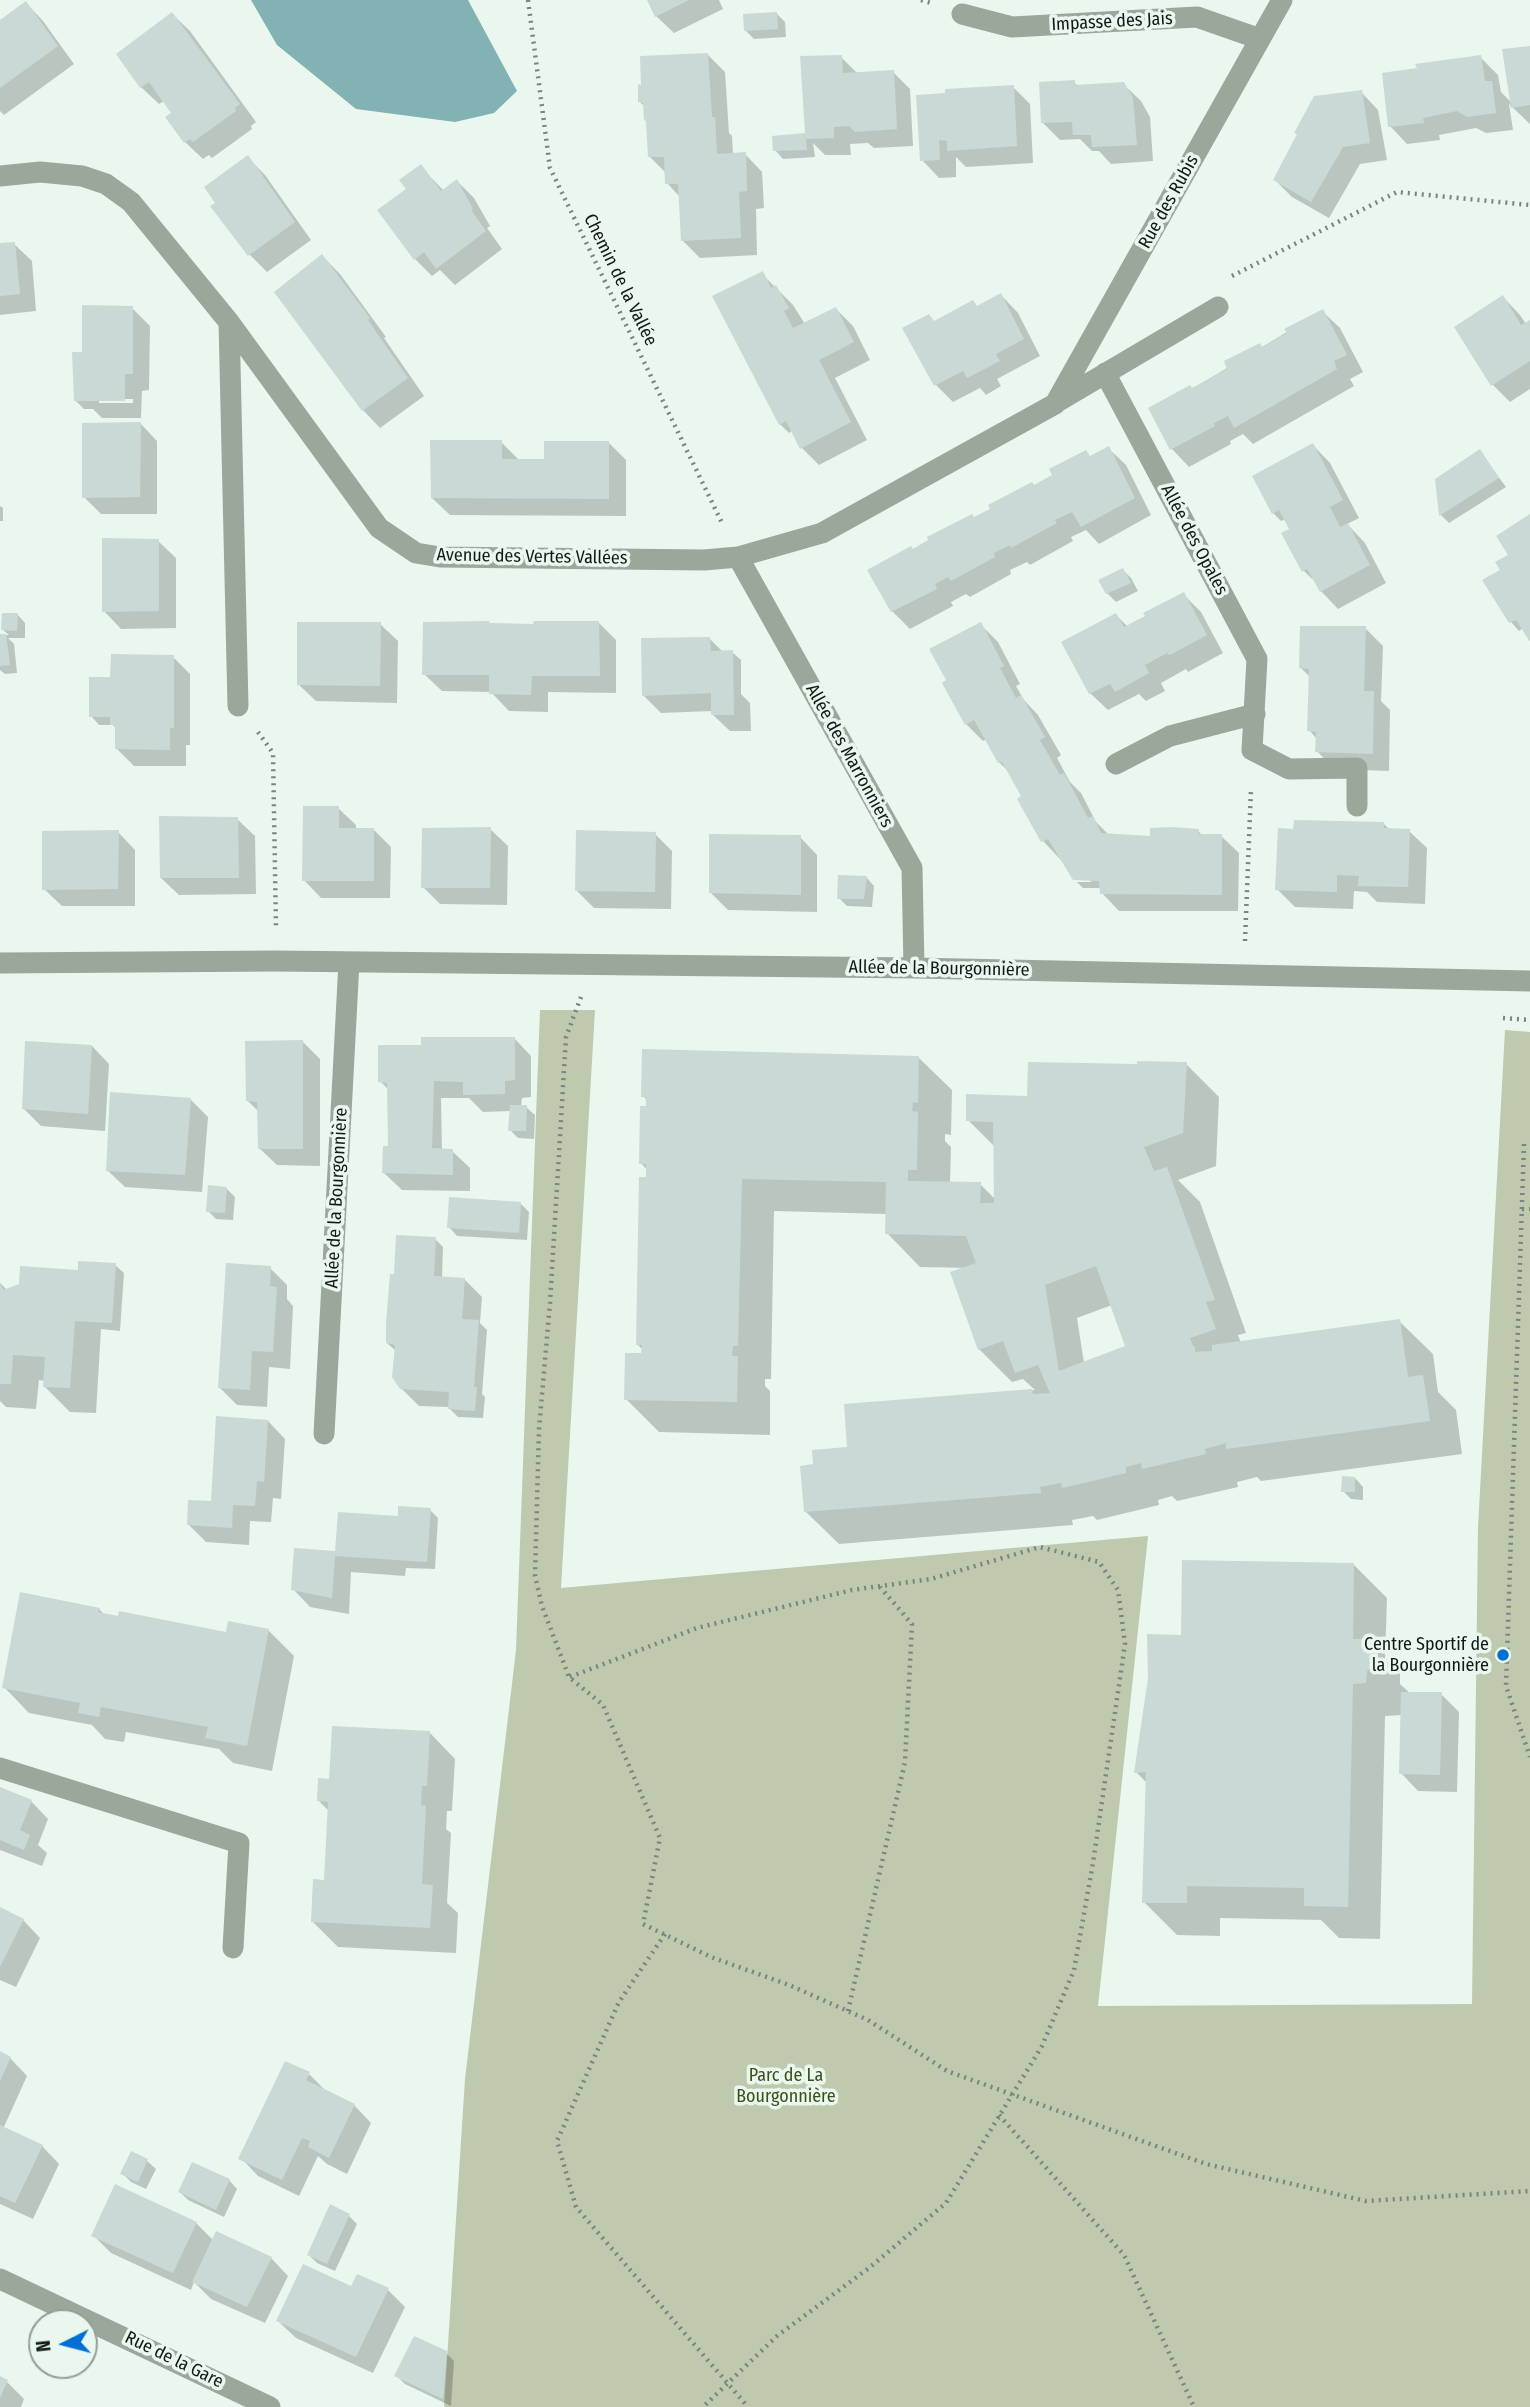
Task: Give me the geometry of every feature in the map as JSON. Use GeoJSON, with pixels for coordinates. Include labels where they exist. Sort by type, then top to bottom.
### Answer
{"type":"FeatureCollection","features":[{"type":"Feature","properties":{"kind":"street","name":"Rue des Rubis"},"geometry":{"type":"LineString","coordinates":[[1055,404],[1282,0]]}},
{"type":"Feature","properties":{"kind":"street","name":"Impasse des Jais"},"geometry":{"type":"LineString","coordinates":[[962,14],[1012,27],[1197,17],[1260,39]]}},
{"type":"Feature","properties":{"kind":"street","name":"Avenue des Vertes Vallées"},"geometry":{"type":"LineString","coordinates":[[0,176],[64,173],[106,184],[131,202],[229,322],[379,528],[416,553],[440,557],[704,560],[738,557]]}},
{"type":"Feature","properties":{"kind":"street"},"geometry":{"type":"LineString","coordinates":[[738,557],[822,533],[1055,404],[1218,307]]}},
{"type":"Feature","properties":{"kind":"street"},"geometry":{"type":"LineString","coordinates":[[229,322],[238,706]]}},
{"type":"Feature","properties":{"kind":"street","name":"Allée des Opales"},"geometry":{"type":"LineString","coordinates":[[1105,373],[1257,659],[1252,750]]}},
{"type":"Feature","properties":{"kind":"street","name":"Allée des Marronniers"},"geometry":{"type":"LineString","coordinates":[[738,557],[912,868],[914,968]]}},
{"type":"Feature","properties":{"kind":"street"},"geometry":{"type":"LineString","coordinates":[[1116,764],[1171,736],[1255,714]]}},
{"type":"Feature","properties":{"kind":"street"},"geometry":{"type":"LineString","coordinates":[[1252,750],[1289,769],[1357,768],[1357,806]]}},
{"type":"Feature","properties":{"kind":"street","name":"Allée de la Bourgonnière"},"geometry":{"type":"LineString","coordinates":[[0,963],[276,961],[914,968],[1530,981]]}},
{"type":"Feature","properties":{"kind":"street","name":"Allée de la Bourgonnière"},"geometry":{"type":"LineString","coordinates":[[324,1434],[349,962]]}},
{"type":"Feature","properties":{"kind":"street"},"geometry":{"type":"LineString","coordinates":[[0,1769],[239,1843],[233,1948]]}},
{"type":"Feature","properties":{"kind":"street","name":"Rue de la Gare"},"geometry":{"type":"LineString","coordinates":[[0,2278],[270,2407]]}},
{"type":"Feature","properties":{"kind":"path","name":"Chemin de la Vallée"},"geometry":{"type":"LineString","coordinates":[[528,0],[550,168],[738,557]]}},
{"type":"Feature","properties":{"kind":"path"},"geometry":{"type":"LineString","coordinates":[[1218,307],[1226,279],[1397,192],[1530,205]]}},
{"type":"Feature","properties":{"kind":"path"},"geometry":{"type":"LineString","coordinates":[[238,706],[273,753],[276,961]]}},
{"type":"Feature","properties":{"kind":"path"},"geometry":{"type":"LineString","coordinates":[[1244,974],[1252,750]]}},
{"type":"Feature","properties":{"kind":"path"},"geometry":{"type":"LineString","coordinates":[[584,965],[583,994],[566,1038],[550,1303],[539,1429],[535,1576],[542,1606],[569,1677],[603,1704],[660,1838],[643,1924],[711,1957],[789,1985],[868,2020],[947,2071],[1206,2164],[1366,2201],[1530,2191]]}},
{"type":"Feature","properties":{"kind":"path"},"geometry":{"type":"LineString","coordinates":[[1524,1144],[1506,1686],[1530,1757]]}},
{"type":"Feature","properties":{"kind":"path"},"geometry":{"type":"LineString","coordinates":[[1522,1209],[1530,1209]]}},
{"type":"Feature","properties":{"kind":"path"},"geometry":{"type":"LineString","coordinates":[[569,1677],[697,1628],[852,1590],[932,1580],[1040,1547],[1099,1562],[1118,1590],[1125,1644],[1093,1863],[1074,1970],[1042,2046],[946,2203],[869,2268],[777,2336],[703,2407]]}},
{"type":"Feature","properties":{"kind":"path"},"geometry":{"type":"LineString","coordinates":[[848,2011],[905,1762],[912,1624],[880,1587]]}},
{"type":"Feature","properties":{"kind":"path"},"geometry":{"type":"LineString","coordinates":[[1520,1729],[1530,1729]]}},
{"type":"Feature","properties":{"kind":"path"},"geometry":{"type":"LineString","coordinates":[[665,1934],[619,2002],[557,2141],[576,2207],[748,2407]]}},
{"type":"Feature","properties":{"kind":"path"},"geometry":{"type":"LineString","coordinates":[[999,2115],[1124,2255],[1194,2407]]}},
{"type":"Feature","properties":{"kind":"green space","name":"Parc de La Bourgonnière"},"geometry":{"type":"Polygon","coordinates":[[[540,1010],[595,1010],[561,1588],[1148,1536],[1098,2006],[1472,2004],[1478,1528],[1505,1030],[1530,1032],[1530,2407],[444,2407],[465,2079],[516,1650],[540,1010]]]}},
{"type":"Feature","properties":{"kind":"water"},"geometry":{"type":"Polygon","coordinates":[[[251,0],[468,0],[517,91],[494,113],[455,122],[356,109],[277,45],[251,0]]]}},
{"type":"Feature","properties":{"kind":"building"},"geometry":{"type":"Polygon","coordinates":[[[647,0],[689,0],[655,17],[647,0]]]}},
{"type":"Feature","properties":{"kind":"building"},"geometry":{"type":"Polygon","coordinates":[[[26,1],[58,46],[0,88],[0,20],[26,1]]]}},
{"type":"Feature","properties":{"kind":"building"},"geometry":{"type":"Polygon","coordinates":[[[172,12],[240,104],[235,108],[236,111],[193,142],[190,139],[184,143],[165,117],[171,113],[149,82],[140,88],[116,54],[172,12]]]}},
{"type":"Feature","properties":{"kind":"building"},"geometry":{"type":"Polygon","coordinates":[[[777,12],[778,29],[744,31],[743,14],[777,12]]]}},
{"type":"Feature","properties":{"kind":"building"},"geometry":{"type":"Polygon","coordinates":[[[1530,46],[1530,105],[1511,108],[1502,49],[1530,46]]]}},
{"type":"Feature","properties":{"kind":"building"},"geometry":{"type":"Polygon","coordinates":[[[708,53],[717,154],[746,152],[747,191],[739,192],[741,238],[681,241],[678,184],[665,184],[664,157],[648,157],[643,103],[638,102],[638,84],[641,85],[640,56],[708,53]]]}},
{"type":"Feature","properties":{"kind":"building"},"geometry":{"type":"Polygon","coordinates":[[[842,55],[843,73],[894,70],[897,129],[855,132],[849,126],[834,127],[834,138],[806,139],[807,150],[773,151],[772,136],[805,133],[800,56],[842,55]]]}},
{"type":"Feature","properties":{"kind":"building"},"geometry":{"type":"Polygon","coordinates":[[[1481,55],[1485,81],[1492,81],[1496,113],[1467,117],[1457,111],[1423,118],[1424,123],[1388,127],[1382,73],[1417,68],[1415,64],[1481,55]]]}},
{"type":"Feature","properties":{"kind":"building"},"geometry":{"type":"Polygon","coordinates":[[[1075,80],[1075,85],[1124,82],[1133,98],[1137,145],[1092,147],[1091,135],[1073,135],[1072,122],[1041,123],[1039,82],[1075,80]]]}},
{"type":"Feature","properties":{"kind":"building"},"geometry":{"type":"Polygon","coordinates":[[[1014,85],[1017,146],[947,151],[947,141],[939,140],[940,160],[920,161],[916,95],[945,93],[945,89],[1014,85]]]}},
{"type":"Feature","properties":{"kind":"building"},"geometry":{"type":"Polygon","coordinates":[[[1362,90],[1370,143],[1343,147],[1311,202],[1273,180],[1314,96],[1362,90]]]}},
{"type":"Feature","properties":{"kind":"building"},"geometry":{"type":"Polygon","coordinates":[[[248,155],[295,222],[248,256],[210,206],[215,203],[204,187],[248,155]]]}},
{"type":"Feature","properties":{"kind":"building"},"geometry":{"type":"Polygon","coordinates":[[[421,164],[441,191],[457,179],[473,209],[471,210],[486,231],[436,269],[424,252],[414,260],[377,210],[406,189],[399,180],[421,164]]]}},
{"type":"Feature","properties":{"kind":"building"},"geometry":{"type":"Polygon","coordinates":[[[15,242],[20,294],[0,296],[0,243],[15,242]]]}},
{"type":"Feature","properties":{"kind":"building"},"geometry":{"type":"Polygon","coordinates":[[[322,254],[370,318],[368,320],[408,378],[362,411],[274,292],[322,254]]]}},
{"type":"Feature","properties":{"kind":"building"},"geometry":{"type":"Polygon","coordinates":[[[763,271],[771,288],[776,285],[789,308],[784,311],[793,328],[836,307],[854,342],[819,360],[851,422],[800,449],[786,421],[779,425],[712,296],[763,271]]]}},
{"type":"Feature","properties":{"kind":"building"},"geometry":{"type":"Polygon","coordinates":[[[1001,293],[1024,339],[996,354],[1000,361],[967,378],[963,371],[934,386],[902,328],[929,314],[934,321],[973,300],[977,306],[1001,293]]]}},
{"type":"Feature","properties":{"kind":"building"},"geometry":{"type":"Polygon","coordinates":[[[1503,295],[1521,325],[1530,320],[1530,361],[1491,386],[1454,327],[1503,295]]]}},
{"type":"Feature","properties":{"kind":"building"},"geometry":{"type":"Polygon","coordinates":[[[82,305],[133,306],[133,374],[125,374],[125,401],[74,401],[72,352],[82,352],[82,305]]]}},
{"type":"Feature","properties":{"kind":"building"},"geometry":{"type":"Polygon","coordinates":[[[1323,309],[1347,355],[1334,361],[1337,369],[1234,428],[1228,416],[1170,450],[1148,408],[1227,369],[1224,361],[1260,343],[1262,347],[1287,333],[1284,329],[1323,309]]]}},
{"type":"Feature","properties":{"kind":"building"},"geometry":{"type":"Polygon","coordinates":[[[141,422],[140,497],[82,498],[82,423],[141,422]]]}},
{"type":"Feature","properties":{"kind":"building"},"geometry":{"type":"Polygon","coordinates":[[[430,440],[502,440],[502,459],[544,459],[544,441],[609,441],[609,499],[431,498],[430,440]]]}},
{"type":"Feature","properties":{"kind":"building"},"geometry":{"type":"Polygon","coordinates":[[[1313,443],[1343,500],[1330,507],[1340,527],[1348,523],[1370,565],[1320,592],[1307,569],[1302,572],[1281,533],[1289,529],[1279,510],[1272,514],[1252,476],[1313,443]]]}},
{"type":"Feature","properties":{"kind":"building"},"geometry":{"type":"Polygon","coordinates":[[[1109,446],[1135,498],[1081,527],[1072,512],[1011,548],[1010,545],[994,553],[995,557],[951,581],[948,577],[935,584],[937,589],[891,612],[867,570],[911,546],[913,549],[928,540],[927,537],[972,514],[974,517],[990,509],[988,505],[1032,482],[1034,485],[1052,475],[1049,469],[1086,450],[1090,456],[1109,446]]]}},
{"type":"Feature","properties":{"kind":"building"},"geometry":{"type":"Polygon","coordinates":[[[1480,449],[1499,478],[1439,516],[1435,479],[1480,449]]]}},
{"type":"Feature","properties":{"kind":"building"},"geometry":{"type":"Polygon","coordinates":[[[1530,514],[1530,642],[1516,620],[1509,623],[1482,580],[1500,570],[1495,562],[1508,555],[1496,536],[1530,514]]]}},
{"type":"Feature","properties":{"kind":"building"},"geometry":{"type":"Polygon","coordinates":[[[102,538],[159,539],[159,611],[102,612],[102,538]]]}},
{"type":"Feature","properties":{"kind":"building"},"geometry":{"type":"Polygon","coordinates":[[[1123,568],[1131,583],[1106,594],[1098,580],[1123,568]]]}},
{"type":"Feature","properties":{"kind":"building"},"geometry":{"type":"Polygon","coordinates":[[[1184,592],[1207,635],[1145,665],[1149,673],[1115,692],[1110,684],[1089,694],[1061,642],[1116,613],[1124,627],[1145,616],[1143,613],[1184,592]]]}},
{"type":"Feature","properties":{"kind":"building"},"geometry":{"type":"Polygon","coordinates":[[[2,613],[18,613],[17,631],[1,630],[2,613]]]}},
{"type":"Feature","properties":{"kind":"building"},"geometry":{"type":"Polygon","coordinates":[[[489,621],[533,624],[534,621],[599,621],[600,676],[532,676],[531,695],[489,694],[489,675],[422,675],[423,622],[489,621]]]}},
{"type":"Feature","properties":{"kind":"building"},"geometry":{"type":"Polygon","coordinates":[[[297,622],[381,622],[380,686],[297,685],[297,622]]]}},
{"type":"Feature","properties":{"kind":"building"},"geometry":{"type":"Polygon","coordinates":[[[981,622],[1004,666],[1000,668],[1016,698],[1021,695],[1045,737],[1040,740],[1060,775],[1064,773],[1088,818],[1093,816],[1101,833],[1150,836],[1150,828],[1173,827],[1199,829],[1198,834],[1222,834],[1222,895],[1100,894],[1099,881],[1073,880],[1048,839],[1041,842],[1017,799],[1021,796],[1002,762],[998,763],[974,720],[965,725],[942,683],[946,680],[929,649],[981,622]]]}},
{"type":"Feature","properties":{"kind":"building"},"geometry":{"type":"Polygon","coordinates":[[[1300,626],[1366,626],[1364,691],[1374,691],[1373,754],[1315,752],[1316,732],[1307,731],[1309,669],[1299,668],[1300,626]]]}},
{"type":"Feature","properties":{"kind":"building"},"geometry":{"type":"Polygon","coordinates":[[[0,634],[6,634],[10,665],[0,666],[0,634]]]}},
{"type":"Feature","properties":{"kind":"building"},"geometry":{"type":"Polygon","coordinates":[[[710,637],[711,651],[733,650],[734,715],[711,715],[711,693],[642,696],[641,638],[710,637]]]}},
{"type":"Feature","properties":{"kind":"building"},"geometry":{"type":"Polygon","coordinates":[[[111,654],[174,655],[174,728],[170,728],[170,750],[115,749],[115,725],[110,725],[110,717],[89,717],[89,677],[110,677],[111,654]]]}},
{"type":"Feature","properties":{"kind":"building"},"geometry":{"type":"Polygon","coordinates":[[[303,806],[339,806],[339,828],[374,828],[374,881],[302,881],[303,806]]]}},
{"type":"Feature","properties":{"kind":"building"},"geometry":{"type":"Polygon","coordinates":[[[159,816],[238,817],[239,878],[160,878],[159,816]]]}},
{"type":"Feature","properties":{"kind":"building"},"geometry":{"type":"Polygon","coordinates":[[[1294,820],[1384,822],[1384,828],[1410,829],[1408,887],[1358,886],[1359,876],[1337,875],[1337,892],[1275,890],[1278,828],[1293,829],[1294,820]]]}},
{"type":"Feature","properties":{"kind":"building"},"geometry":{"type":"Polygon","coordinates":[[[491,827],[490,888],[421,888],[422,828],[491,827]]]}},
{"type":"Feature","properties":{"kind":"building"},"geometry":{"type":"Polygon","coordinates":[[[119,830],[118,889],[42,890],[42,831],[119,830]]]}},
{"type":"Feature","properties":{"kind":"building"},"geometry":{"type":"Polygon","coordinates":[[[576,830],[656,832],[655,892],[575,891],[576,830]]]}},
{"type":"Feature","properties":{"kind":"building"},"geometry":{"type":"Polygon","coordinates":[[[709,834],[801,835],[801,895],[709,893],[709,834]]]}},
{"type":"Feature","properties":{"kind":"building"},"geometry":{"type":"Polygon","coordinates":[[[838,875],[867,876],[864,899],[837,899],[838,875]]]}},
{"type":"Feature","properties":{"kind":"building"},"geometry":{"type":"Polygon","coordinates":[[[421,1037],[515,1037],[515,1080],[505,1081],[505,1094],[463,1095],[463,1082],[434,1081],[432,1148],[453,1149],[453,1175],[382,1173],[383,1146],[388,1146],[387,1083],[378,1082],[378,1045],[421,1045],[421,1037]]]}},
{"type":"Feature","properties":{"kind":"building"},"geometry":{"type":"Polygon","coordinates":[[[303,1040],[303,1149],[258,1149],[257,1102],[246,1101],[245,1041],[303,1040]]]}},
{"type":"Feature","properties":{"kind":"building"},"geometry":{"type":"Polygon","coordinates":[[[25,1041],[92,1045],[88,1114],[22,1109],[25,1041]]]}},
{"type":"Feature","properties":{"kind":"building"},"geometry":{"type":"Polygon","coordinates":[[[642,1049],[919,1056],[918,1103],[913,1102],[912,1111],[918,1112],[917,1170],[908,1170],[908,1181],[981,1182],[980,1203],[994,1203],[993,1122],[966,1121],[966,1094],[1027,1096],[1028,1062],[1187,1062],[1183,1133],[1144,1147],[1154,1171],[1167,1167],[1215,1300],[1206,1302],[1216,1329],[1190,1338],[1195,1352],[1212,1351],[1212,1345],[1400,1319],[1408,1377],[1423,1375],[1430,1421],[1226,1449],[1226,1443],[1205,1449],[1206,1454],[1142,1469],[1141,1463],[1126,1467],[1126,1473],[1062,1488],[1061,1483],[1040,1487],[1041,1493],[804,1512],[800,1466],[813,1464],[812,1450],[847,1447],[844,1404],[1032,1389],[1033,1394],[1050,1393],[1038,1365],[1015,1373],[1003,1341],[978,1350],[950,1272],[976,1263],[966,1236],[885,1234],[886,1182],[742,1179],[738,1346],[733,1346],[732,1356],[738,1356],[737,1402],[624,1400],[625,1353],[641,1353],[642,1345],[636,1345],[639,1177],[646,1177],[646,1164],[639,1164],[640,1106],[646,1106],[646,1097],[641,1097],[642,1049]],[[1096,1266],[1045,1285],[1059,1371],[1125,1346],[1096,1266]]]}},
{"type":"Feature","properties":{"kind":"building"},"geometry":{"type":"Polygon","coordinates":[[[110,1092],[191,1098],[185,1175],[106,1171],[110,1092]]]}},
{"type":"Feature","properties":{"kind":"building"},"geometry":{"type":"Polygon","coordinates":[[[510,1105],[527,1105],[526,1131],[508,1131],[510,1105]]]}},
{"type":"Feature","properties":{"kind":"building"},"geometry":{"type":"Polygon","coordinates":[[[208,1185],[227,1187],[225,1213],[206,1212],[208,1185]]]}},
{"type":"Feature","properties":{"kind":"building"},"geometry":{"type":"Polygon","coordinates":[[[449,1197],[521,1202],[519,1233],[447,1228],[449,1197]]]}},
{"type":"Feature","properties":{"kind":"building"},"geometry":{"type":"Polygon","coordinates":[[[396,1235],[436,1237],[434,1276],[465,1278],[462,1319],[479,1320],[475,1411],[448,1409],[449,1392],[400,1389],[392,1377],[395,1345],[386,1343],[386,1324],[390,1274],[394,1274],[396,1235]]]}},
{"type":"Feature","properties":{"kind":"building"},"geometry":{"type":"Polygon","coordinates":[[[78,1261],[116,1263],[112,1323],[75,1321],[70,1388],[43,1387],[45,1357],[13,1355],[11,1384],[0,1384],[0,1283],[3,1290],[19,1284],[20,1266],[78,1270],[78,1261]]]}},
{"type":"Feature","properties":{"kind":"building"},"geometry":{"type":"Polygon","coordinates":[[[226,1263],[271,1266],[270,1286],[277,1287],[273,1352],[252,1351],[250,1390],[218,1388],[226,1263]]]}},
{"type":"Feature","properties":{"kind":"building"},"geometry":{"type":"Polygon","coordinates":[[[216,1416],[268,1420],[264,1482],[257,1481],[255,1506],[233,1505],[232,1528],[187,1525],[188,1500],[211,1501],[216,1416]]]}},
{"type":"Feature","properties":{"kind":"building"},"geometry":{"type":"Polygon","coordinates":[[[1342,1476],[1355,1477],[1355,1492],[1341,1492],[1342,1476]]]}},
{"type":"Feature","properties":{"kind":"building"},"geometry":{"type":"Polygon","coordinates":[[[398,1506],[431,1508],[427,1562],[335,1556],[332,1598],[291,1590],[294,1548],[335,1551],[338,1512],[398,1516],[398,1506]]]}},
{"type":"Feature","properties":{"kind":"building"},"geometry":{"type":"Polygon","coordinates":[[[1182,1560],[1354,1563],[1353,1639],[1368,1639],[1367,1649],[1379,1660],[1367,1671],[1366,1683],[1353,1684],[1348,1907],[1304,1906],[1304,1888],[1187,1886],[1187,1903],[1142,1903],[1146,1772],[1134,1773],[1148,1678],[1147,1634],[1181,1635],[1182,1560]]]}},
{"type":"Feature","properties":{"kind":"building"},"geometry":{"type":"Polygon","coordinates":[[[20,1592],[100,1608],[98,1612],[118,1616],[119,1611],[226,1632],[228,1621],[269,1629],[247,1746],[205,1738],[208,1727],[101,1707],[99,1717],[78,1713],[80,1703],[2,1688],[20,1592]]]}},
{"type":"Feature","properties":{"kind":"building"},"geometry":{"type":"Polygon","coordinates":[[[1401,1692],[1442,1692],[1440,1775],[1399,1774],[1401,1692]]]}},
{"type":"Feature","properties":{"kind":"building"},"geometry":{"type":"Polygon","coordinates":[[[332,1726],[430,1731],[427,1786],[422,1786],[421,1805],[426,1806],[422,1884],[433,1885],[430,1928],[311,1922],[313,1879],[324,1880],[328,1802],[317,1801],[318,1778],[329,1779],[332,1726]]]}},
{"type":"Feature","properties":{"kind":"building"},"geometry":{"type":"Polygon","coordinates":[[[0,1787],[32,1800],[20,1830],[30,1835],[24,1850],[0,1840],[0,1787]]]}},
{"type":"Feature","properties":{"kind":"building"},"geometry":{"type":"Polygon","coordinates":[[[0,1907],[24,1919],[0,1967],[0,1907]]]}},
{"type":"Feature","properties":{"kind":"building"},"geometry":{"type":"Polygon","coordinates":[[[0,2051],[11,2057],[0,2081],[0,2051]]]}},
{"type":"Feature","properties":{"kind":"building"},"geometry":{"type":"Polygon","coordinates":[[[285,2061],[310,2072],[306,2080],[355,2104],[329,2158],[308,2147],[310,2141],[302,2138],[282,2180],[238,2159],[285,2061]]]}},
{"type":"Feature","properties":{"kind":"building"},"geometry":{"type":"Polygon","coordinates":[[[0,2125],[43,2145],[15,2203],[0,2196],[0,2125]]]}},
{"type":"Feature","properties":{"kind":"building"},"geometry":{"type":"Polygon","coordinates":[[[131,2151],[148,2159],[138,2182],[120,2174],[131,2151]]]}},
{"type":"Feature","properties":{"kind":"building"},"geometry":{"type":"Polygon","coordinates":[[[192,2162],[230,2179],[216,2210],[178,2192],[192,2162]]]}},
{"type":"Feature","properties":{"kind":"building"},"geometry":{"type":"Polygon","coordinates":[[[115,2184],[197,2222],[173,2273],[91,2236],[115,2184]]]}},
{"type":"Feature","properties":{"kind":"building"},"geometry":{"type":"Polygon","coordinates":[[[330,2204],[350,2214],[327,2264],[307,2255],[330,2204]]]}},
{"type":"Feature","properties":{"kind":"building"},"geometry":{"type":"Polygon","coordinates":[[[216,2231],[272,2257],[247,2307],[192,2282],[216,2231]]]}},
{"type":"Feature","properties":{"kind":"building"},"geometry":{"type":"Polygon","coordinates":[[[303,2264],[351,2286],[357,2274],[389,2288],[356,2357],[276,2321],[303,2264]]]}},
{"type":"Feature","properties":{"kind":"building"},"geometry":{"type":"Polygon","coordinates":[[[414,2336],[447,2351],[443,2399],[394,2376],[414,2336]]]}},
{"type":"Feature","properties":{"kind":"building"},"geometry":{"type":"Polygon","coordinates":[[[0,2376],[8,2380],[0,2398],[0,2376]]]}},
{"type":"Feature","properties":{"kind":"place","name":"Centre Sportif de la Bourgonnière"},"geometry":{"type":"Point","coordinates":[1503,1655]}}]}
